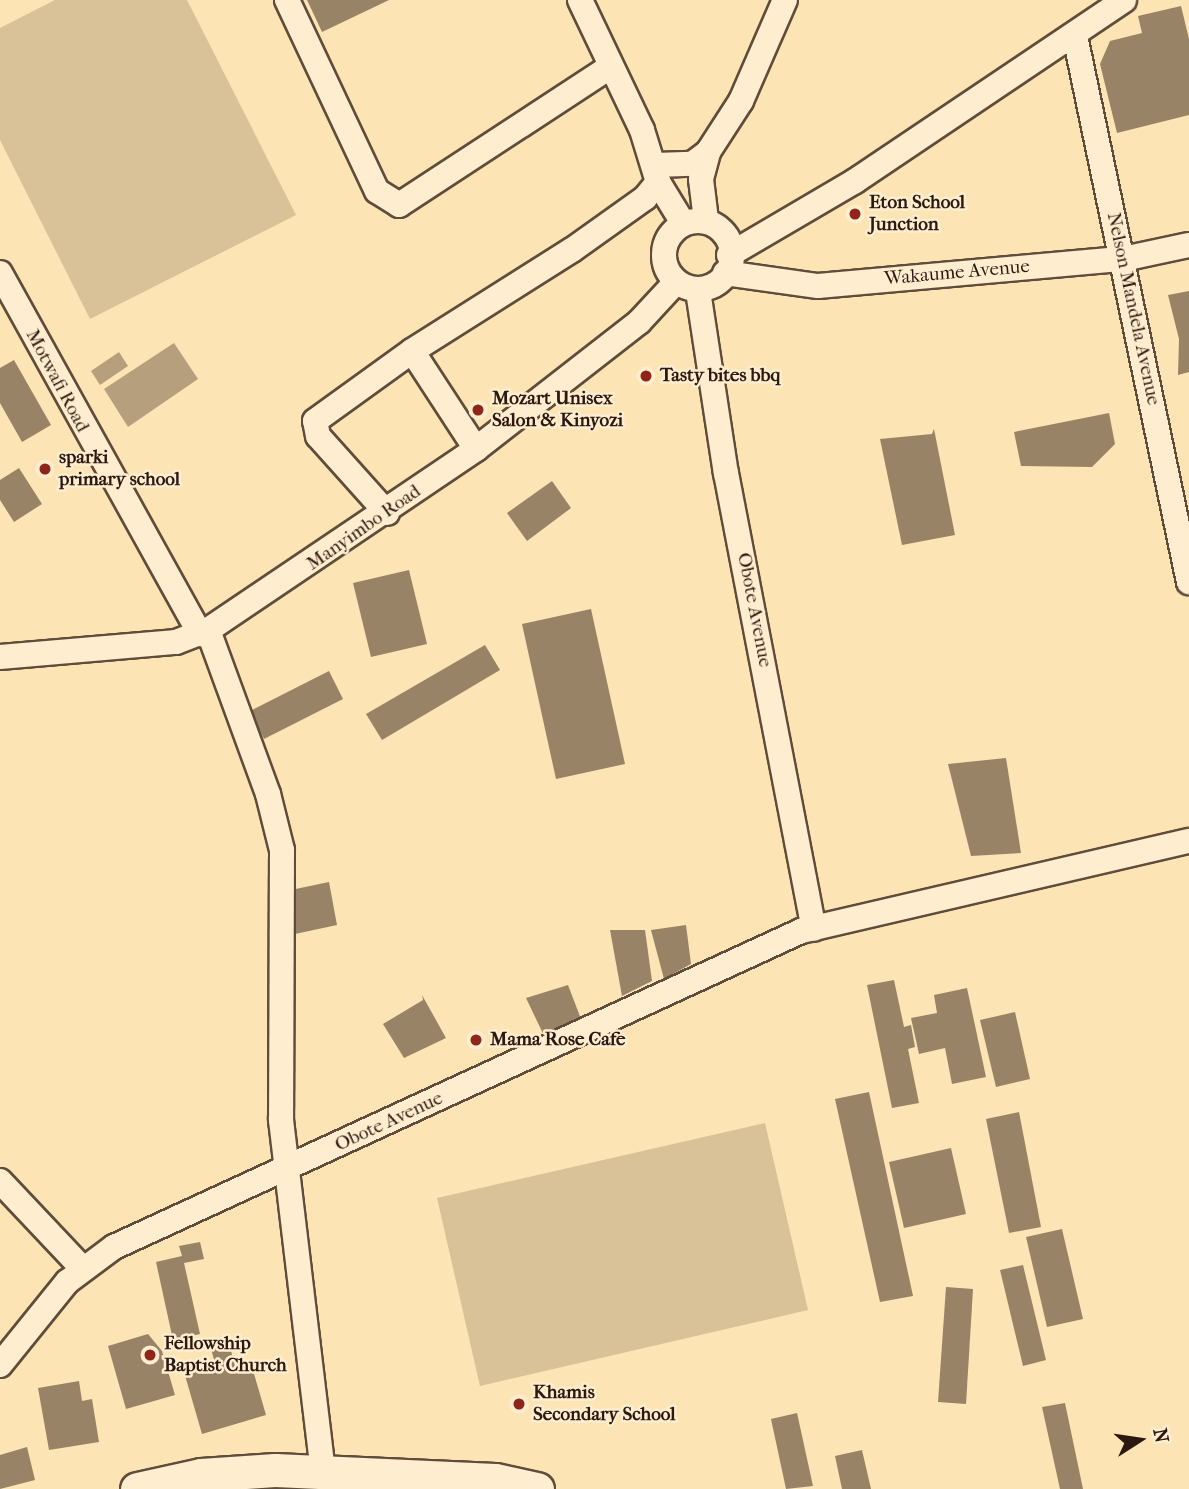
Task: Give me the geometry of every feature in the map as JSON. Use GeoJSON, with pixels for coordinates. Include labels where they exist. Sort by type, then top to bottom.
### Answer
{"type":"FeatureCollection","features":[{"type":"Feature","properties":{"kind":"main road"},"geometry":{"type":"LineString","coordinates":[[137,1489],[201,1475],[323,1471],[495,1480],[537,1489]]}},
{"type":"Feature","properties":{"kind":"street"},"geometry":{"type":"LineString","coordinates":[[287,0],[377,191],[399,205],[610,67]]}},
{"type":"Feature","properties":{"kind":"street"},"geometry":{"type":"LineString","coordinates":[[580,0],[657,174],[694,222],[726,234],[727,264],[719,283],[687,286],[667,261],[668,239],[694,222],[701,179],[709,152],[741,101],[785,0]]}},
{"type":"Feature","properties":{"kind":"street"},"geometry":{"type":"LineString","coordinates":[[727,264],[1074,36],[1124,0]]}},
{"type":"Feature","properties":{"kind":"street","name":"Nelson Mandela Avenue"},"geometry":{"type":"LineString","coordinates":[[1074,36],[1189,582]]}},
{"type":"Feature","properties":{"kind":"street"},"geometry":{"type":"LineString","coordinates":[[387,513],[317,436],[315,421],[412,351],[572,250],[645,198],[657,174],[692,164],[709,152]]}},
{"type":"Feature","properties":{"kind":"street","name":"Wakaume Avenue"},"geometry":{"type":"LineString","coordinates":[[727,264],[818,286],[1123,259],[1189,244]]}},
{"type":"Feature","properties":{"kind":"street","name":"Motwafi Road"},"geometry":{"type":"LineString","coordinates":[[0,272],[204,632],[268,794],[282,850],[285,1171],[323,1471]]}},
{"type":"Feature","properties":{"kind":"street","name":"Manyimbo Road"},"geometry":{"type":"LineString","coordinates":[[0,657],[176,642],[204,632],[387,513],[476,449],[687,286]]}},
{"type":"Feature","properties":{"kind":"street","name":"Obote Avenue"},"geometry":{"type":"LineString","coordinates":[[687,286],[814,929]]}},
{"type":"Feature","properties":{"kind":"street"},"geometry":{"type":"LineString","coordinates":[[412,351],[476,449]]}},
{"type":"Feature","properties":{"kind":"street","name":"Obote Avenue"},"geometry":{"type":"LineString","coordinates":[[0,1365],[82,1268],[162,1223],[285,1171],[801,931],[1189,841]]}},
{"type":"Feature","properties":{"kind":"street"},"geometry":{"type":"LineString","coordinates":[[0,1181],[82,1268]]}},
{"type":"Feature","properties":{"kind":"shaded area"},"geometry":{"type":"Polygon","coordinates":[[[55,0],[187,0],[296,215],[90,319],[0,140],[0,28],[55,0]]]}},
{"type":"Feature","properties":{"kind":"shaded area"},"geometry":{"type":"Polygon","coordinates":[[[174,343],[198,379],[128,427],[104,389],[174,343]]]}},
{"type":"Feature","properties":{"kind":"shaded area"},"geometry":{"type":"Polygon","coordinates":[[[119,352],[128,366],[100,385],[91,371],[119,352]]]}},
{"type":"Feature","properties":{"kind":"shaded area"},"geometry":{"type":"Polygon","coordinates":[[[765,1123],[808,1310],[480,1386],[437,1198],[765,1123]]]}},
{"type":"Feature","properties":{"kind":"building"},"geometry":{"type":"Polygon","coordinates":[[[307,0],[389,0],[322,32],[307,0]]]}},
{"type":"Feature","properties":{"kind":"building"},"geometry":{"type":"Polygon","coordinates":[[[1181,6],[1189,39],[1189,115],[1117,133],[1100,64],[1110,41],[1142,33],[1138,16],[1181,6]]]}},
{"type":"Feature","properties":{"kind":"building"},"geometry":{"type":"Polygon","coordinates":[[[1189,291],[1189,372],[1178,375],[1179,339],[1168,295],[1189,291]]]}},
{"type":"Feature","properties":{"kind":"building"},"geometry":{"type":"Polygon","coordinates":[[[14,360],[51,425],[22,442],[0,403],[0,368],[14,360]]]}},
{"type":"Feature","properties":{"kind":"building"},"geometry":{"type":"Polygon","coordinates":[[[1109,413],[1115,444],[1092,467],[1021,466],[1014,432],[1109,413]]]}},
{"type":"Feature","properties":{"kind":"building"},"geometry":{"type":"Polygon","coordinates":[[[934,429],[955,535],[902,545],[880,439],[932,434],[934,429]]]}},
{"type":"Feature","properties":{"kind":"building"},"geometry":{"type":"Polygon","coordinates":[[[19,468],[42,504],[14,522],[0,500],[0,480],[19,468]]]}},
{"type":"Feature","properties":{"kind":"building"},"geometry":{"type":"Polygon","coordinates":[[[552,481],[571,508],[527,541],[507,513],[552,481]]]}},
{"type":"Feature","properties":{"kind":"building"},"geometry":{"type":"Polygon","coordinates":[[[409,570],[427,644],[371,657],[353,583],[409,570]]]}},
{"type":"Feature","properties":{"kind":"building"},"geometry":{"type":"Polygon","coordinates":[[[591,609],[625,764],[556,779],[522,624],[591,609]]]}},
{"type":"Feature","properties":{"kind":"building"},"geometry":{"type":"Polygon","coordinates":[[[485,645],[500,670],[382,740],[366,714],[485,645]]]}},
{"type":"Feature","properties":{"kind":"building"},"geometry":{"type":"Polygon","coordinates":[[[329,671],[343,699],[264,739],[250,711],[329,671]]]}},
{"type":"Feature","properties":{"kind":"building"},"geometry":{"type":"Polygon","coordinates":[[[1006,758],[1021,853],[971,856],[948,764],[1006,758]]]}},
{"type":"Feature","properties":{"kind":"building"},"geometry":{"type":"Polygon","coordinates":[[[329,882],[337,925],[295,934],[286,891],[329,882]]]}},
{"type":"Feature","properties":{"kind":"building"},"geometry":{"type":"Polygon","coordinates":[[[686,925],[691,964],[664,979],[651,930],[686,925]]]}},
{"type":"Feature","properties":{"kind":"building"},"geometry":{"type":"Polygon","coordinates":[[[610,930],[645,930],[652,981],[622,996],[610,930]]]}},
{"type":"Feature","properties":{"kind":"building"},"geometry":{"type":"Polygon","coordinates":[[[894,980],[904,1027],[911,1025],[915,1047],[908,1049],[919,1103],[892,1108],[867,985],[894,980]]]}},
{"type":"Feature","properties":{"kind":"building"},"geometry":{"type":"Polygon","coordinates":[[[568,985],[581,1019],[548,1044],[526,998],[568,985]]]}},
{"type":"Feature","properties":{"kind":"building"},"geometry":{"type":"Polygon","coordinates":[[[967,988],[986,1077],[952,1084],[945,1048],[919,1054],[911,1018],[937,1013],[934,995],[967,988]]]}},
{"type":"Feature","properties":{"kind":"building"},"geometry":{"type":"Polygon","coordinates":[[[422,995],[446,1038],[404,1058],[383,1024],[423,1000],[422,995]]]}},
{"type":"Feature","properties":{"kind":"building"},"geometry":{"type":"Polygon","coordinates":[[[1015,1012],[1030,1079],[996,1087],[980,1020],[1015,1012]]]}},
{"type":"Feature","properties":{"kind":"building"},"geometry":{"type":"Polygon","coordinates":[[[869,1092],[913,1296],[880,1302],[835,1099],[869,1092]]]}},
{"type":"Feature","properties":{"kind":"building"},"geometry":{"type":"Polygon","coordinates":[[[1019,1112],[1041,1227],[1009,1233],[986,1119],[1019,1112]]]}},
{"type":"Feature","properties":{"kind":"building"},"geometry":{"type":"Polygon","coordinates":[[[951,1148],[966,1214],[904,1228],[889,1162],[951,1148]]]}},
{"type":"Feature","properties":{"kind":"building"},"geometry":{"type":"Polygon","coordinates":[[[1062,1229],[1083,1319],[1047,1327],[1026,1237],[1062,1229]]]}},
{"type":"Feature","properties":{"kind":"building"},"geometry":{"type":"Polygon","coordinates":[[[200,1242],[204,1259],[184,1263],[200,1334],[173,1340],[156,1262],[182,1256],[179,1246],[200,1242]]]}},
{"type":"Feature","properties":{"kind":"building"},"geometry":{"type":"Polygon","coordinates":[[[1023,1265],[1046,1360],[1023,1366],[1000,1270],[1023,1265]]]}},
{"type":"Feature","properties":{"kind":"building"},"geometry":{"type":"Polygon","coordinates":[[[946,1287],[973,1289],[966,1404],[938,1402],[946,1287]]]}},
{"type":"Feature","properties":{"kind":"building"},"geometry":{"type":"Polygon","coordinates":[[[148,1334],[162,1351],[175,1395],[126,1409],[108,1346],[148,1334]]]}},
{"type":"Feature","properties":{"kind":"building"},"geometry":{"type":"Polygon","coordinates":[[[229,1343],[235,1366],[252,1367],[266,1415],[202,1434],[184,1372],[215,1363],[211,1349],[229,1343]]]}},
{"type":"Feature","properties":{"kind":"building"},"geometry":{"type":"Polygon","coordinates":[[[79,1381],[82,1401],[92,1399],[99,1442],[49,1450],[38,1388],[79,1381]]]}},
{"type":"Feature","properties":{"kind":"building"},"geometry":{"type":"Polygon","coordinates":[[[1065,1403],[1083,1489],[1060,1489],[1042,1407],[1065,1403]]]}},
{"type":"Feature","properties":{"kind":"building"},"geometry":{"type":"Polygon","coordinates":[[[797,1413],[813,1486],[786,1489],[771,1419],[797,1413]]]}},
{"type":"Feature","properties":{"kind":"building"},"geometry":{"type":"Polygon","coordinates":[[[27,1447],[35,1480],[0,1489],[0,1455],[27,1447]]]}},
{"type":"Feature","properties":{"kind":"building"},"geometry":{"type":"Polygon","coordinates":[[[862,1450],[871,1489],[842,1489],[835,1456],[862,1450]]]}},
{"type":"Feature","properties":{"kind":"place","name":"Eton School Junction"},"geometry":{"type":"Point","coordinates":[855,214]}},
{"type":"Feature","properties":{"kind":"place","name":"Tasty bites bbq"},"geometry":{"type":"Point","coordinates":[646,376]}},
{"type":"Feature","properties":{"kind":"place","name":"Mozart Unisex Salon & Kinyozi"},"geometry":{"type":"Point","coordinates":[478,410]}},
{"type":"Feature","properties":{"kind":"place","name":"sparki primary school"},"geometry":{"type":"Point","coordinates":[45,469]}},
{"type":"Feature","properties":{"kind":"place","name":"Mama Rose Cafe"},"geometry":{"type":"Point","coordinates":[476,1040]}},
{"type":"Feature","properties":{"kind":"place","name":"Fellowship Baptist Church"},"geometry":{"type":"Point","coordinates":[150,1355]}},
{"type":"Feature","properties":{"kind":"place","name":"Khamis Secondary School"},"geometry":{"type":"Point","coordinates":[519,1404]}}]}
